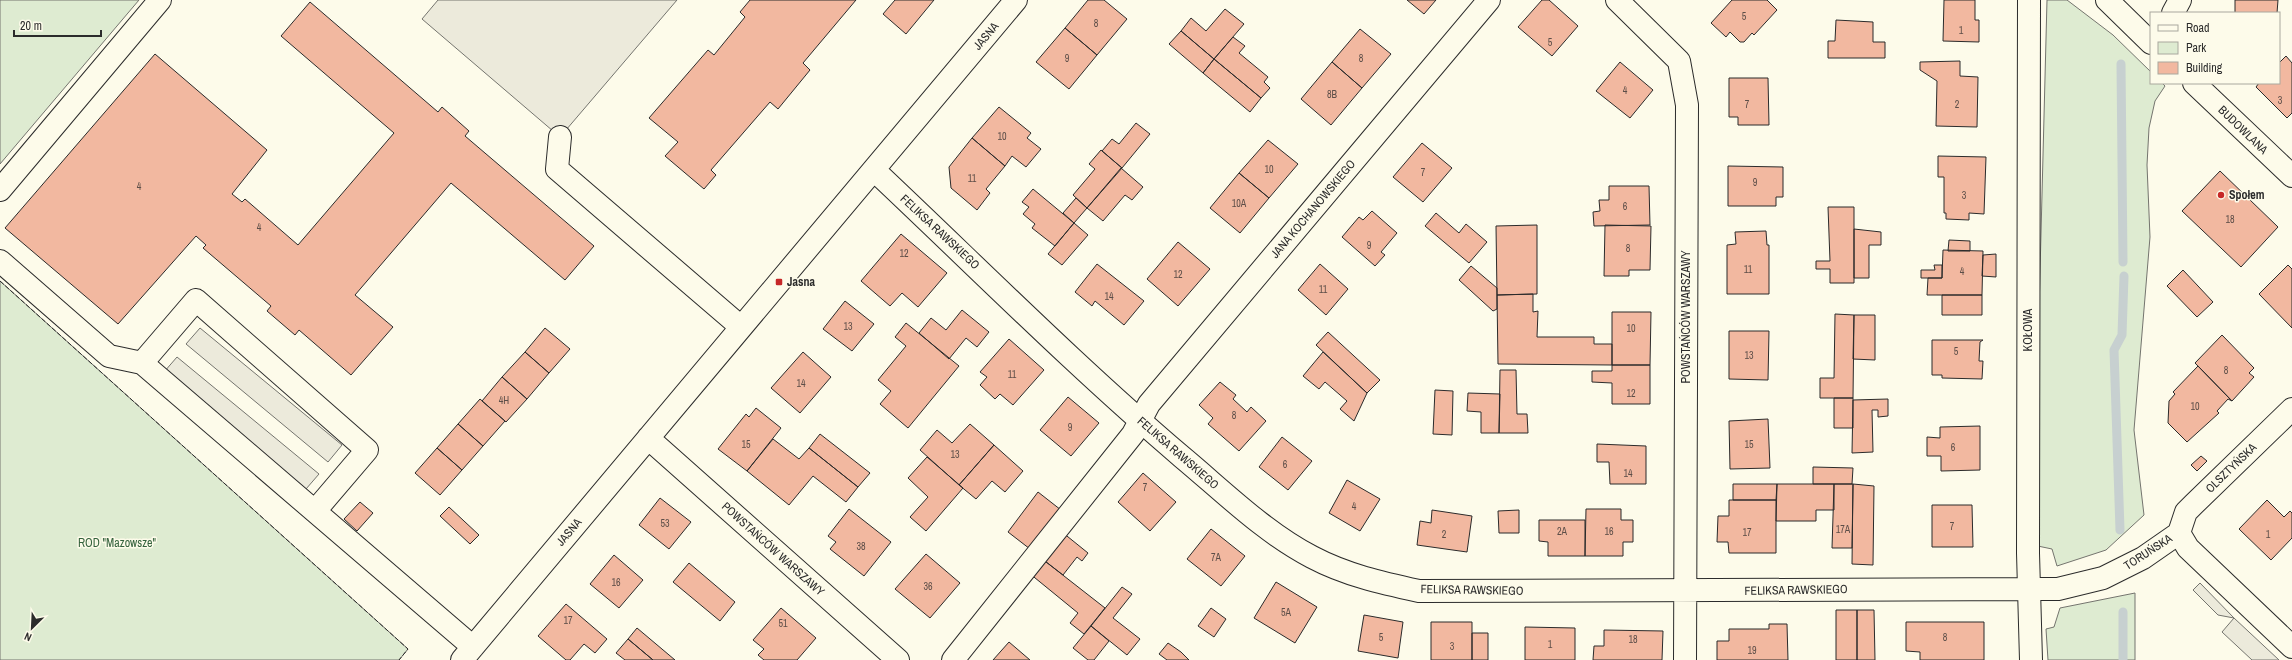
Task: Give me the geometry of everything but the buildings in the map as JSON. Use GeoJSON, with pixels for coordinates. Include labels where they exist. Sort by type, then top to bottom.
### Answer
{"type":"FeatureCollection","features":[{"type":"Feature","properties":{"kind":"street"},"geometry":{"type":"LineString","coordinates":[[0,190],[160,0]]}},
{"type":"Feature","properties":{"kind":"street","name":"JASNA"},"geometry":{"type":"LineString","coordinates":[[468,653],[1016,0]]}},
{"type":"Feature","properties":{"kind":"street","name":"JANA KOCHANOWSKIEGO"},"geometry":{"type":"LineString","coordinates":[[953,660],[1133,434],[1139,420],[1149,404],[1489,0]]}},
{"type":"Feature","properties":{"kind":"street","name":"POWSTAŃCÓW WARSZAWY"},"geometry":{"type":"LineString","coordinates":[[1617,0],[1678,61],[1687,106],[1685,660]]}},
{"type":"Feature","properties":{"kind":"street","name":"KOŁOWA"},"geometry":{"type":"LineString","coordinates":[[2029,0],[2028,553],[2031,589],[2031,660]]}},
{"type":"Feature","properties":{"kind":"street"},"geometry":{"type":"LineString","coordinates":[[2107,0],[2150,40]]}},
{"type":"Feature","properties":{"kind":"street"},"geometry":{"type":"LineString","coordinates":[[2174,12],[2180,0]]}},
{"type":"Feature","properties":{"kind":"street","name":"BUDOWLANA"},"geometry":{"type":"LineString","coordinates":[[2195,84],[2292,176]]}},
{"type":"Feature","properties":{"kind":"street"},"geometry":{"type":"LineString","coordinates":[[560,137],[557,169],[741,327]]}},
{"type":"Feature","properties":{"kind":"street","name":"FELIKSA RAWSKIEGO"},"geometry":{"type":"LineString","coordinates":[[874,170],[1139,420],[1261,524],[1285,541],[1339,570],[1379,582],[1419,591],[2031,589]]}},
{"type":"Feature","properties":{"kind":"street"},"geometry":{"type":"LineString","coordinates":[[0,261],[109,356],[142,363],[315,511],[468,653]]}},
{"type":"Feature","properties":{"kind":"street"},"geometry":{"type":"LineString","coordinates":[[142,363],[196,300],[367,450],[315,511]]}},
{"type":"Feature","properties":{"kind":"street","name":"OLSZTYŃSKA"},"geometry":{"type":"LineString","coordinates":[[2179,533],[2186,512],[2292,409]]}},
{"type":"Feature","properties":{"kind":"street","name":"POWSTAŃCÓW WARSZAWY"},"geometry":{"type":"LineString","coordinates":[[648,438],[898,660]]}},
{"type":"Feature","properties":{"kind":"street","name":"TORUŃSKA"},"geometry":{"type":"LineString","coordinates":[[2031,589],[2058,589],[2103,578],[2143,558],[2179,533],[2188,548],[2292,646]]}},
{"type":"Feature","properties":{"kind":"green space"},"geometry":{"type":"Polygon","coordinates":[[[0,0],[139,0],[0,164],[0,0]]]}},
{"type":"Feature","properties":{"kind":"green space"},"geometry":{"type":"Polygon","coordinates":[[[2047,0],[2067,0],[2113,35],[2150,71],[2150,84],[2163,84],[2165,86],[2155,101],[2149,128],[2147,165],[2150,237],[2134,430],[2144,515],[2106,550],[2057,566],[2052,549],[2033,545],[2047,0]]]}},
{"type":"Feature","properties":{"kind":"green space","name":"ROD \"Mazowsze\""},"geometry":{"type":"Polygon","coordinates":[[[0,281],[408,649],[399,660],[0,660],[0,281]]]}},
{"type":"Feature","properties":{"kind":"green space"},"geometry":{"type":"Polygon","coordinates":[[[2135,593],[2135,660],[2048,660],[2046,629],[2054,627],[2060,608],[2135,593]]]}},
{"type":"Feature","properties":{"kind":"shaded area"},"geometry":{"type":"Polygon","coordinates":[[[438,0],[677,0],[560,137],[422,19],[438,0]]]}},
{"type":"Feature","properties":{"kind":"shaded area"},"geometry":{"type":"Polygon","coordinates":[[[200,328],[342,445],[328,462],[186,344],[200,328]]]}},
{"type":"Feature","properties":{"kind":"shaded area"},"geometry":{"type":"Polygon","coordinates":[[[177,357],[319,474],[306,489],[164,372],[177,357]]]}},
{"type":"Feature","properties":{"kind":"shaded area"},"geometry":{"type":"Polygon","coordinates":[[[2200,583],[2234,618],[2218,615],[2193,590],[2200,583]]]}},
{"type":"Feature","properties":{"kind":"shaded area"},"geometry":{"type":"Polygon","coordinates":[[[2234,618],[2279,660],[2252,660],[2222,632],[2234,618]]]}},
{"type":"Feature","properties":{"kind":"waterway"},"geometry":{"type":"LineString","coordinates":[[2121,64],[2123,262]]}},
{"type":"Feature","properties":{"kind":"waterway"},"geometry":{"type":"LineString","coordinates":[[2120,530],[2114,350],[2122,335],[2124,276]]}},
{"type":"Feature","properties":{"kind":"waterway"},"geometry":{"type":"LineString","coordinates":[[2123,612],[2123,660]]}},
{"type":"Feature","properties":{"kind":"fence"},"geometry":{"type":"LineString","coordinates":[[0,281],[408,649],[399,660]]}},
{"type":"Feature","properties":{"kind":"place","name":"Społem"},"geometry":{"type":"Point","coordinates":[2221,195]}},
{"type":"Feature","properties":{"kind":"place","name":"Jasna"},"geometry":{"type":"Point","coordinates":[779,282]}}]}
